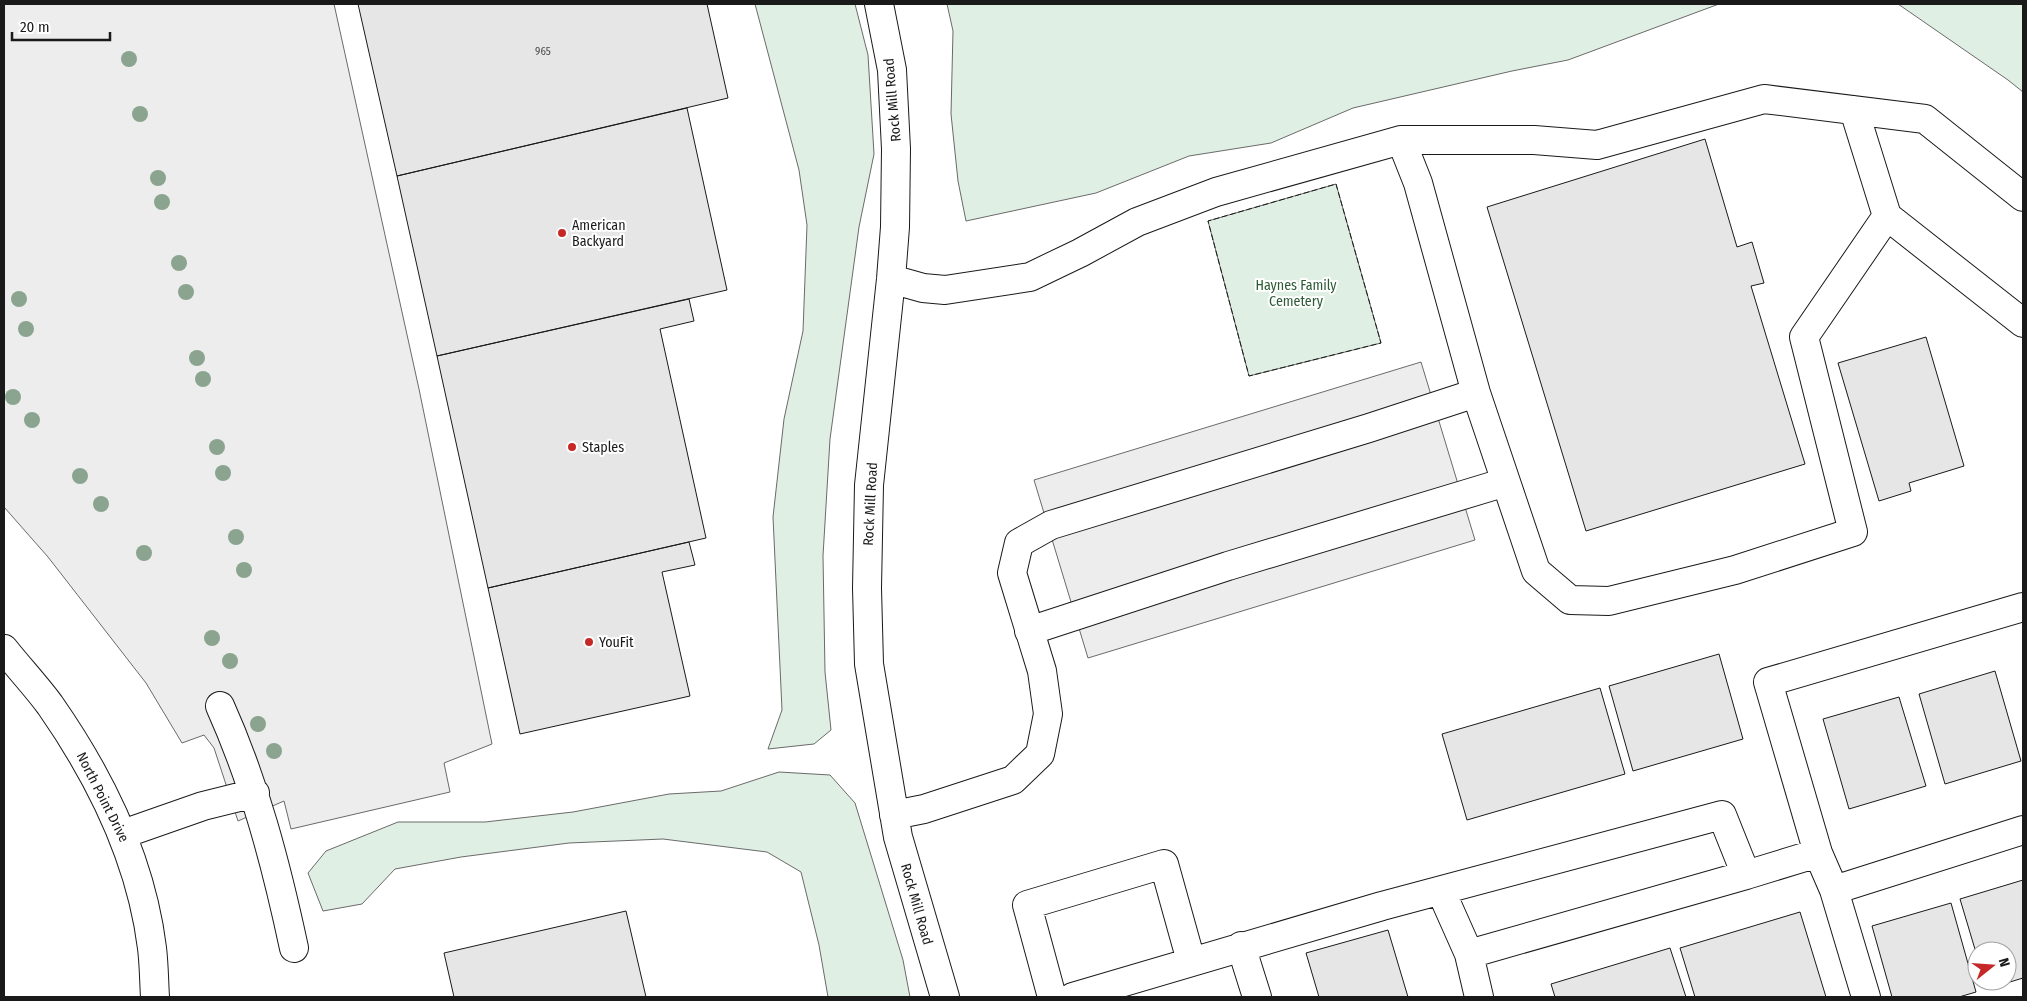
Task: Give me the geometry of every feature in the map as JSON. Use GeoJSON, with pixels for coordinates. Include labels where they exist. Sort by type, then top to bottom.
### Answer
{"type":"FeatureCollection","features":[{"type":"Feature","properties":{"kind":"street","name":"Rock Mill Road"},"geometry":{"type":"LineString","coordinates":[[879,4],[892,70],[896,149],[891,279],[869,485],[867,588],[869,664],[898,837],[945,997]]}},
{"type":"Feature","properties":{"kind":"street"},"geometry":{"type":"LineString","coordinates":[[891,279],[924,288],[945,290],[1030,277],[1080,253],[1137,222],[1216,192],[1401,140],[1534,140],[1597,145],[1764,99],[1925,118],[2023,197]]}},
{"type":"Feature","properties":{"kind":"street"},"geometry":{"type":"LineString","coordinates":[[1854,110],[1887,216],[2023,324]]}},
{"type":"Feature","properties":{"kind":"street"},"geometry":{"type":"LineString","coordinates":[[1401,140],[1418,183],[1476,393],[1536,571],[1570,600],[1609,602],[1735,570],[1853,532],[1804,337],[1887,216]]}},
{"type":"Feature","properties":{"kind":"street"},"geometry":{"type":"LineString","coordinates":[[894,815],[924,809],[1013,780],[1040,754],[1048,714],[1042,671],[1012,573],[1019,543],[1052,525],[1369,428],[1476,393]]}},
{"type":"Feature","properties":{"kind":"street"},"geometry":{"type":"LineString","coordinates":[[1029,630],[1228,566],[1506,482]]}},
{"type":"Feature","properties":{"kind":"street"},"geometry":{"type":"LineString","coordinates":[[1866,997],[1834,890],[1818,853],[1768,682],[2023,607]]}},
{"type":"Feature","properties":{"kind":"street","name":"North Point Drive"},"geometry":{"type":"LineString","coordinates":[[4,649],[48,704],[86,761],[123,834],[137,877],[152,948],[155,997]]}},
{"type":"Feature","properties":{"kind":"street"},"geometry":{"type":"LineString","coordinates":[[220,706],[237,744],[255,793],[275,862],[294,948]]}},
{"type":"Feature","properties":{"kind":"street"},"geometry":{"type":"LineString","coordinates":[[123,834],[203,806],[255,793]]}},
{"type":"Feature","properties":{"kind":"street"},"geometry":{"type":"LineString","coordinates":[[1073,997],[1241,946],[1722,815],[1746,875]]}},
{"type":"Feature","properties":{"kind":"street"},"geometry":{"type":"LineString","coordinates":[[1834,890],[2023,830]]}},
{"type":"Feature","properties":{"kind":"street"},"geometry":{"type":"LineString","coordinates":[[1469,954],[1818,853]]}},
{"type":"Feature","properties":{"kind":"street"},"geometry":{"type":"LineString","coordinates":[[1052,997],[1027,905],[1164,864],[1191,961]]}},
{"type":"Feature","properties":{"kind":"street"},"geometry":{"type":"LineString","coordinates":[[1441,891],[1469,954],[1478,997]]}},
{"type":"Feature","properties":{"kind":"street"},"geometry":{"type":"LineString","coordinates":[[1241,946],[1257,997]]}},
{"type":"Feature","properties":{"kind":"green space"},"geometry":{"type":"Polygon","coordinates":[[[755,4],[855,4],[868,55],[874,154],[859,227],[830,439],[823,556],[825,672],[831,730],[814,744],[768,749],[782,710],[773,517],[784,419],[803,331],[807,225],[799,170],[755,4]]]}},
{"type":"Feature","properties":{"kind":"green space"},"geometry":{"type":"Polygon","coordinates":[[[947,4],[1719,4],[1568,60],[1353,108],[1271,143],[1189,156],[1096,193],[966,221],[958,181],[951,114],[953,31],[947,4]]]}},
{"type":"Feature","properties":{"kind":"green space"},"geometry":{"type":"Polygon","coordinates":[[[1898,4],[2023,4],[2023,92],[2008,80],[1898,4]]]}},
{"type":"Feature","properties":{"kind":"green space","name":"Haynes Family Cemetery"},"geometry":{"type":"Polygon","coordinates":[[[1336,184],[1381,343],[1249,376],[1208,221],[1336,184]]]}},
{"type":"Feature","properties":{"kind":"green space"},"geometry":{"type":"Polygon","coordinates":[[[779,772],[830,775],[855,803],[903,960],[910,997],[828,997],[819,945],[801,872],[767,852],[663,839],[569,843],[461,857],[395,869],[362,904],[323,911],[308,873],[326,851],[398,822],[485,822],[573,812],[669,794],[721,791],[779,772]]]}},
{"type":"Feature","properties":{"kind":"shaded area"},"geometry":{"type":"Polygon","coordinates":[[[4,4],[334,4],[419,389],[492,744],[444,763],[450,792],[291,829],[284,801],[238,821],[214,748],[204,735],[182,743],[146,683],[48,557],[4,507],[4,4]]]}},
{"type":"Feature","properties":{"kind":"shaded area"},"geometry":{"type":"Polygon","coordinates":[[[1421,362],[1475,540],[1088,658],[1034,480],[1421,362]]]}},
{"type":"Feature","properties":{"kind":"building"},"geometry":{"type":"Polygon","coordinates":[[[358,4],[707,4],[728,98],[397,176],[358,4]]]}},
{"type":"Feature","properties":{"kind":"building","name":"American Backyard"},"geometry":{"type":"Polygon","coordinates":[[[687,108],[727,290],[437,356],[397,176],[687,108]]]}},
{"type":"Feature","properties":{"kind":"building"},"geometry":{"type":"Polygon","coordinates":[[[1705,139],[1737,247],[1752,242],[1764,283],[1751,286],[1805,464],[1586,531],[1487,207],[1705,139]]]}},
{"type":"Feature","properties":{"kind":"building","name":"Staples"},"geometry":{"type":"Polygon","coordinates":[[[689,299],[694,321],[660,329],[706,538],[488,588],[437,356],[689,299]]]}},
{"type":"Feature","properties":{"kind":"building"},"geometry":{"type":"Polygon","coordinates":[[[1926,337],[1964,466],[1909,483],[1911,491],[1879,501],[1838,363],[1926,337]]]}},
{"type":"Feature","properties":{"kind":"building","name":"YouFit"},"geometry":{"type":"Polygon","coordinates":[[[689,542],[695,565],[662,572],[690,696],[520,734],[488,588],[689,542]]]}},
{"type":"Feature","properties":{"kind":"building"},"geometry":{"type":"Polygon","coordinates":[[[1719,654],[1743,739],[1633,771],[1609,686],[1719,654]]]}},
{"type":"Feature","properties":{"kind":"building"},"geometry":{"type":"Polygon","coordinates":[[[1995,671],[2021,761],[1945,784],[1919,694],[1995,671]]]}},
{"type":"Feature","properties":{"kind":"building"},"geometry":{"type":"Polygon","coordinates":[[[1600,688],[1625,774],[1467,820],[1442,734],[1600,688]]]}},
{"type":"Feature","properties":{"kind":"building"},"geometry":{"type":"Polygon","coordinates":[[[1899,697],[1926,786],[1849,809],[1823,719],[1899,697]]]}},
{"type":"Feature","properties":{"kind":"building"},"geometry":{"type":"Polygon","coordinates":[[[2023,880],[2023,978],[2017,980],[2017,941],[1973,941],[1960,899],[2023,880]]]}},
{"type":"Feature","properties":{"kind":"building"},"geometry":{"type":"Polygon","coordinates":[[[1951,903],[1967,960],[1967,991],[1976,992],[1959,997],[1892,997],[1872,926],[1951,903]]]}},
{"type":"Feature","properties":{"kind":"building"},"geometry":{"type":"Polygon","coordinates":[[[626,911],[646,997],[454,997],[444,953],[626,911]]]}},
{"type":"Feature","properties":{"kind":"building"},"geometry":{"type":"Polygon","coordinates":[[[1800,912],[1826,997],[1695,997],[1680,948],[1800,912]]]}},
{"type":"Feature","properties":{"kind":"building"},"geometry":{"type":"Polygon","coordinates":[[[1388,930],[1408,997],[1319,997],[1306,953],[1388,930]]]}},
{"type":"Feature","properties":{"kind":"building"},"geometry":{"type":"Polygon","coordinates":[[[1670,948],[1686,997],[1555,997],[1551,984],[1670,948]]]}},
{"type":"Feature","properties":{"kind":"fence"},"geometry":{"type":"LineString","coordinates":[[1336,184],[1381,343],[1249,376],[1208,221],[1336,184]]}},
{"type":"Feature","properties":{"kind":"place","name":"American Backyard"},"geometry":{"type":"Point","coordinates":[562,233]}},
{"type":"Feature","properties":{"kind":"place","name":"Staples"},"geometry":{"type":"Point","coordinates":[572,447]}},
{"type":"Feature","properties":{"kind":"place","name":"YouFit"},"geometry":{"type":"Point","coordinates":[589,642]}}]}
